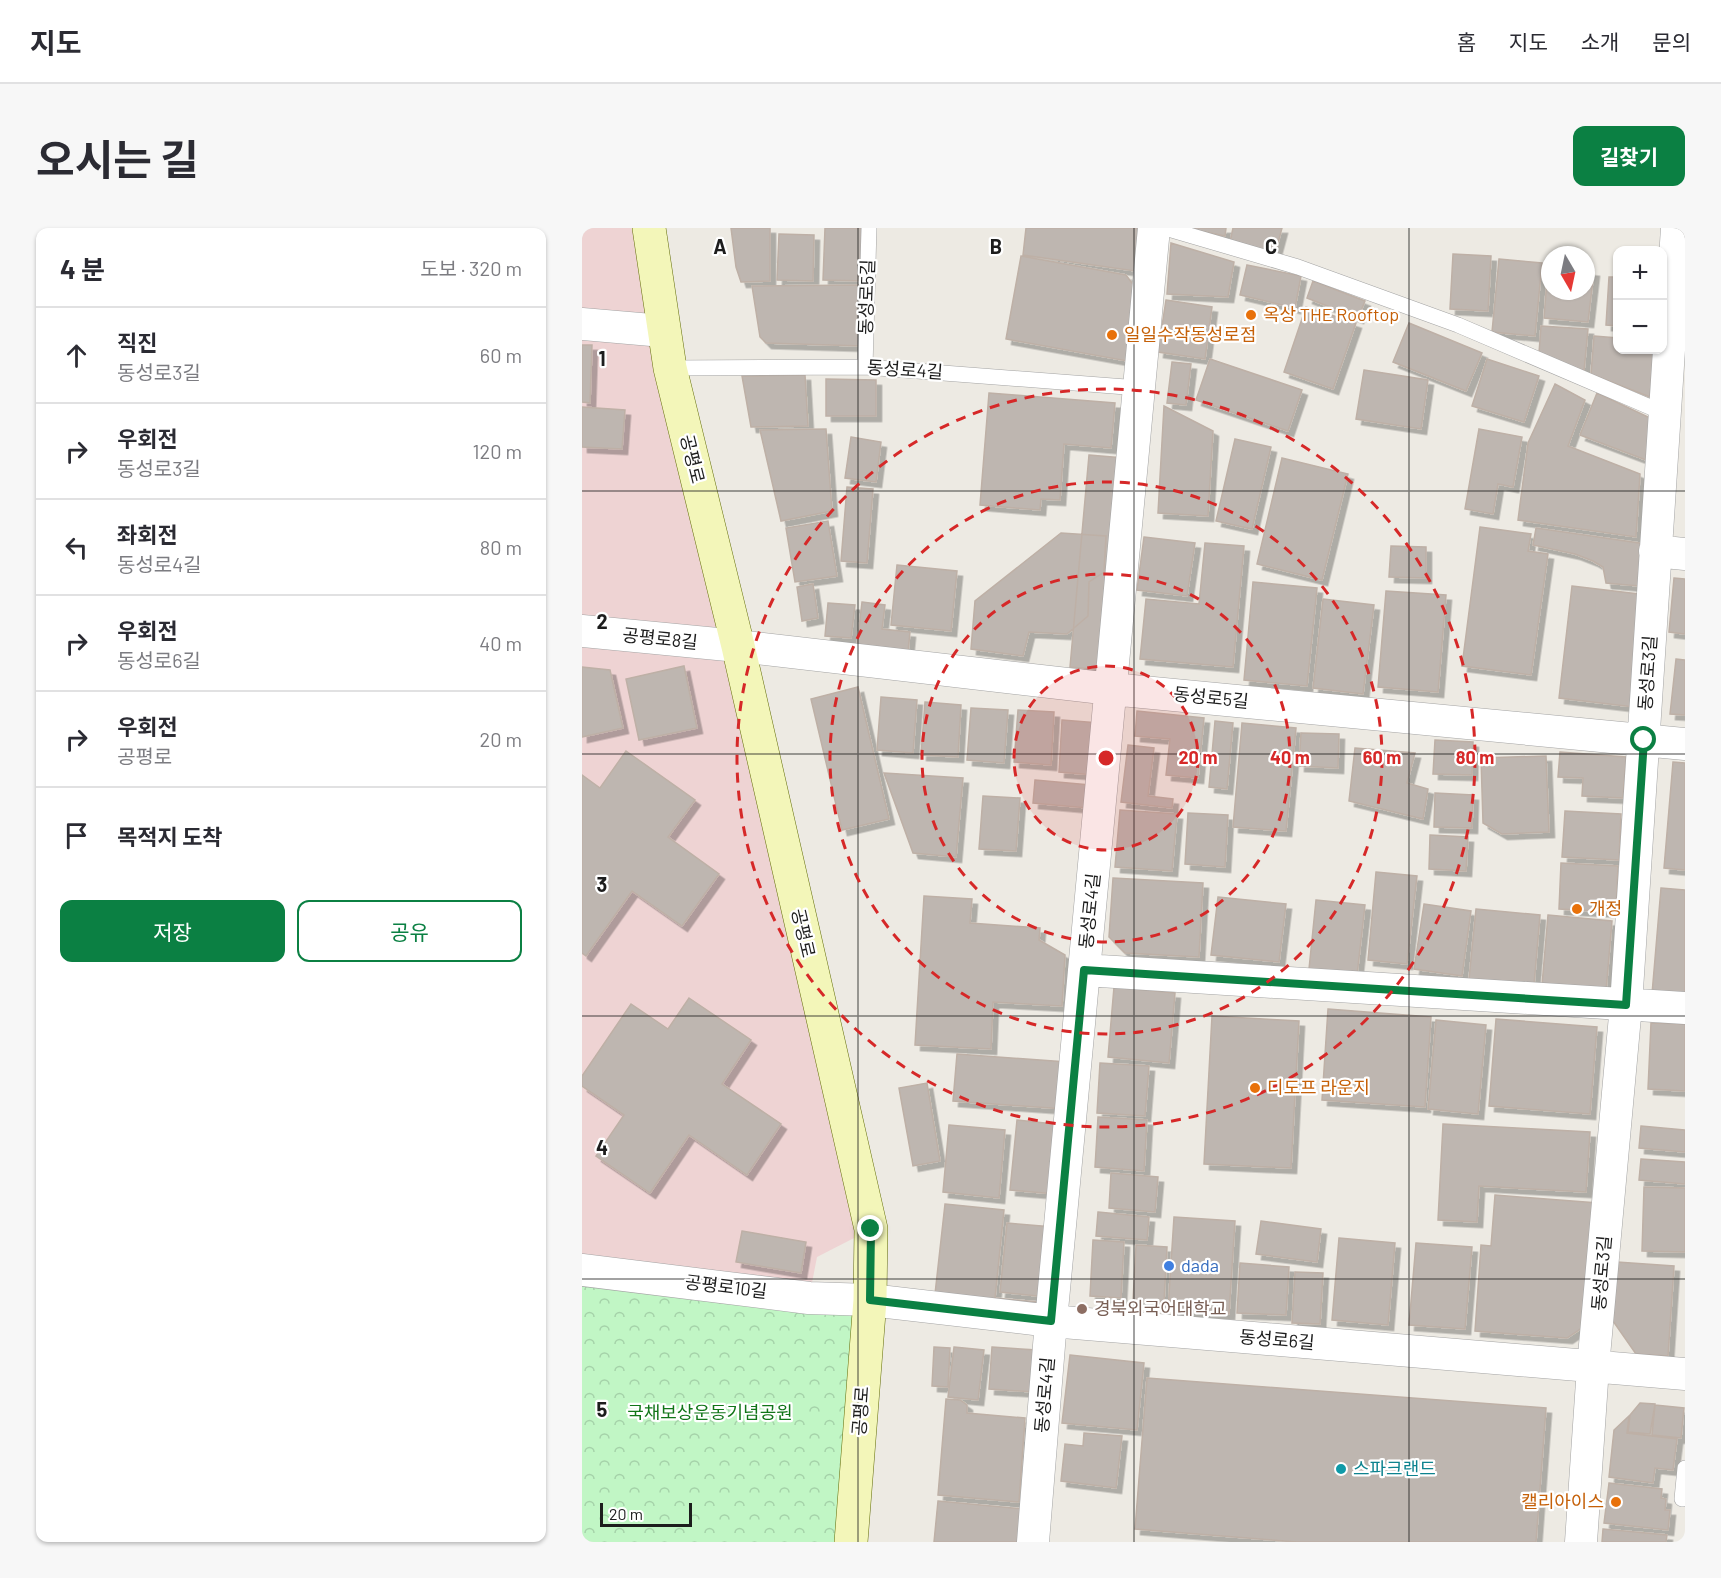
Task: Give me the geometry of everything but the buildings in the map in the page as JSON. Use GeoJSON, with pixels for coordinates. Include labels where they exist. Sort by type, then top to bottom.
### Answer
{"type":"FeatureCollection","features":[{"type":"Feature","properties":{"kind":"main road","name":"공평로"},"geometry":{"type":"LineString","coordinates":[[649,228],[670,368],[738,646],[871,1229],[870,1300],[851,1542]]}},
{"type":"Feature","properties":{"kind":"street","name":"동성로4길"},"geometry":{"type":"LineString","coordinates":[[1033,1542],[1051,1321],[1154,228]]}},
{"type":"Feature","properties":{"kind":"street","name":"동성로3길"},"geometry":{"type":"LineString","coordinates":[[1581,1542],[1593,1367],[1626,1005],[1644,740],[1670,552],[1664,413],[1679,266],[1677,228]]}},
{"type":"Feature","properties":{"kind":"street"},"geometry":{"type":"LineString","coordinates":[[582,324],[663,331]]}},
{"type":"Feature","properties":{"kind":"street","name":"공평로8길"},"geometry":{"type":"LineString","coordinates":[[582,631],[738,646]]}},
{"type":"Feature","properties":{"kind":"street","name":"동성로5길"},"geometry":{"type":"LineString","coordinates":[[738,646],[1111,688],[1685,744]]}},
{"type":"Feature","properties":{"kind":"street"},"geometry":{"type":"LineString","coordinates":[[1084,970],[1685,1008]]}},
{"type":"Feature","properties":{"kind":"street","name":"공평로10길"},"geometry":{"type":"LineString","coordinates":[[582,1270],[809,1298],[870,1300]]}},
{"type":"Feature","properties":{"kind":"street","name":"동성로6길"},"geometry":{"type":"LineString","coordinates":[[870,1300],[1051,1321],[1685,1374]]}},
{"type":"Feature","properties":{"kind":"lane","name":"동성로5길"},"geometry":{"type":"LineString","coordinates":[[865,367],[869,228]]}},
{"type":"Feature","properties":{"kind":"lane"},"geometry":{"type":"LineString","coordinates":[[1166,228],[1298,267],[1458,325],[1664,413]]}},
{"type":"Feature","properties":{"kind":"lane","name":"동성로4길"},"geometry":{"type":"LineString","coordinates":[[670,368],[865,367],[1139,388]]}},
{"type":"Feature","properties":{"kind":"lane"},"geometry":{"type":"LineString","coordinates":[[1682,1499],[1685,1468]]}},
{"type":"Feature","properties":{"kind":"shaded area"},"geometry":{"type":"Polygon","coordinates":[[[582,228],[649,228],[858,1236],[817,1257],[809,1298],[582,1274],[582,228]]]}},
{"type":"Feature","properties":{"kind":"green space","name":"국채보상운동기념공원"},"geometry":{"type":"Polygon","coordinates":[[[582,1271],[870,1300],[851,1542],[582,1542],[582,1271]]]}},
{"type":"Feature","properties":{"kind":"place","name":"옥상 THE Rooftop"},"geometry":{"type":"Point","coordinates":[1251,315]}},
{"type":"Feature","properties":{"kind":"place","name":"일일수작동성로점"},"geometry":{"type":"Point","coordinates":[1112,335]}},
{"type":"Feature","properties":{"kind":"place","name":"개정"},"geometry":{"type":"Point","coordinates":[1577,909]}},
{"type":"Feature","properties":{"kind":"place","name":"디도프 라운지"},"geometry":{"type":"Point","coordinates":[1255,1088]}},
{"type":"Feature","properties":{"kind":"place","name":"dada"},"geometry":{"type":"Point","coordinates":[1169,1266]}},
{"type":"Feature","properties":{"kind":"place","name":"경북외국어대학교"},"geometry":{"type":"Point","coordinates":[1082,1309]}},
{"type":"Feature","properties":{"kind":"place","name":"스파크랜드"},"geometry":{"type":"Point","coordinates":[1341,1469]}},
{"type":"Feature","properties":{"kind":"place","name":"캘리아이스"},"geometry":{"type":"Point","coordinates":[1616,1502]}},
{"type":"Feature","properties":{"kind":"route"},"geometry":{"type":"LineString","coordinates":[[871,1229],[870,1300],[1051,1321],[1084,970],[1626,1005],[1644,740]]}}]}
